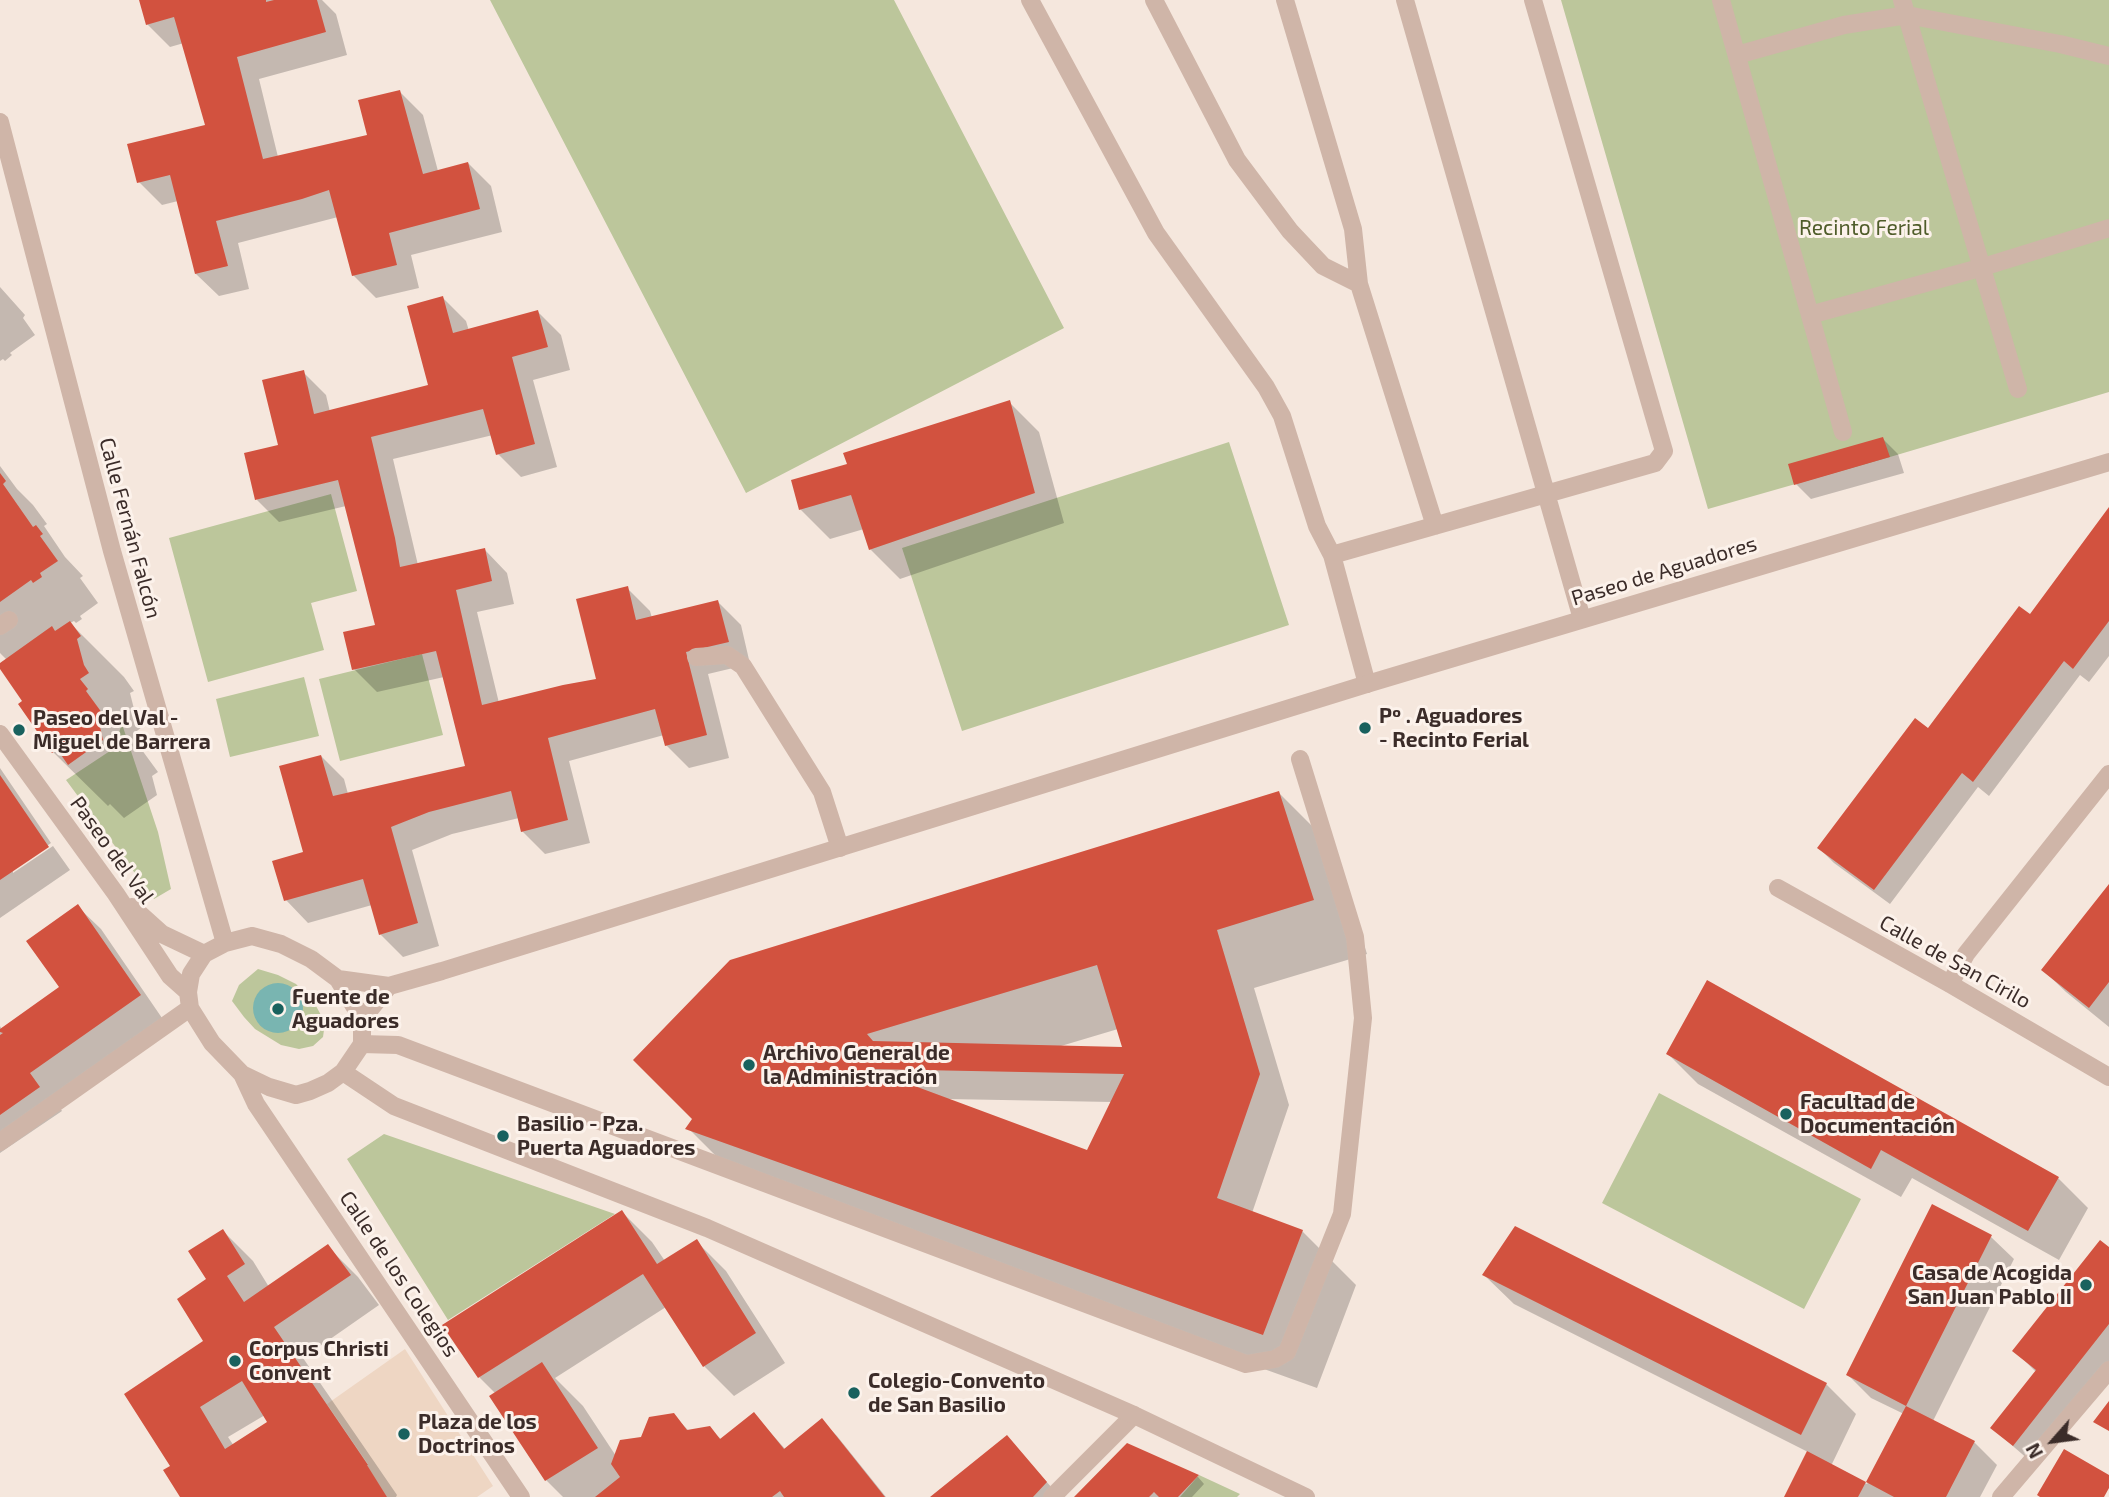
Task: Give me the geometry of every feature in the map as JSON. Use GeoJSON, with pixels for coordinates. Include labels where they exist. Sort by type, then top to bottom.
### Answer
{"type":"FeatureCollection","features":[{"type":"Feature","properties":{"kind":"street"},"geometry":{"type":"LineString","coordinates":[[1030,0],[1156,233],[1266,387],[1282,416],[1317,526],[1332,555],[1367,684]]}},
{"type":"Feature","properties":{"kind":"street"},"geometry":{"type":"LineString","coordinates":[[1154,0],[1237,160],[1290,231],[1323,266],[1359,284]]}},
{"type":"Feature","properties":{"kind":"street"},"geometry":{"type":"LineString","coordinates":[[1285,0],[1353,229],[1359,284],[1435,526]]}},
{"type":"Feature","properties":{"kind":"street"},"geometry":{"type":"LineString","coordinates":[[1405,0],[1582,620]]}},
{"type":"Feature","properties":{"kind":"street"},"geometry":{"type":"LineString","coordinates":[[1332,555],[1655,463],[1664,451],[1533,0]]}},
{"type":"Feature","properties":{"kind":"street"},"geometry":{"type":"LineString","coordinates":[[1721,0],[1843,432]]}},
{"type":"Feature","properties":{"kind":"street"},"geometry":{"type":"LineString","coordinates":[[1737,55],[1904,7],[2109,56]]}},
{"type":"Feature","properties":{"kind":"street"},"geometry":{"type":"LineString","coordinates":[[1904,7],[2018,389]]}},
{"type":"Feature","properties":{"kind":"street","name":"Calle Fernán Falcón"},"geometry":{"type":"LineString","coordinates":[[0,122],[112,551],[225,943]]}},
{"type":"Feature","properties":{"kind":"street"},"geometry":{"type":"LineString","coordinates":[[1810,315],[1983,267],[2109,228]]}},
{"type":"Feature","properties":{"kind":"street","name":"Paseo de Aguadores"},"geometry":{"type":"LineString","coordinates":[[389,986],[1367,684],[2109,462]]}},
{"type":"Feature","properties":{"kind":"street"},"geometry":{"type":"LineString","coordinates":[[696,657],[727,655],[743,666],[822,792],[839,848]]}},
{"type":"Feature","properties":{"kind":"street","name":"Paseo del Val"},"geometry":{"type":"LineString","coordinates":[[0,734],[189,1000]]}},
{"type":"Feature","properties":{"kind":"street"},"geometry":{"type":"LineString","coordinates":[[362,1044],[398,1045],[1246,1364],[1275,1359],[1287,1352],[1342,1214],[1363,1018],[1354,937],[1300,759]]}},
{"type":"Feature","properties":{"kind":"street"},"geometry":{"type":"LineString","coordinates":[[1950,984],[1966,954],[2109,774]]}},
{"type":"Feature","properties":{"kind":"street","name":"Calle de San Cirilo"},"geometry":{"type":"LineString","coordinates":[[1778,888],[2109,1077]]}},
{"type":"Feature","properties":{"kind":"street"},"geometry":{"type":"LineString","coordinates":[[116,894],[162,934],[204,954]]}},
{"type":"Feature","properties":{"kind":"street"},"geometry":{"type":"LineString","coordinates":[[252,936],[281,944],[311,959],[338,979],[362,1019],[362,1044],[343,1072],[328,1083],[296,1095],[269,1087],[242,1074],[212,1043],[189,1000],[191,974],[204,954],[225,943],[252,936]]}},
{"type":"Feature","properties":{"kind":"street"},"geometry":{"type":"LineString","coordinates":[[338,979],[389,986]]}},
{"type":"Feature","properties":{"kind":"street"},"geometry":{"type":"LineString","coordinates":[[362,1019],[389,986]]}},
{"type":"Feature","properties":{"kind":"street"},"geometry":{"type":"LineString","coordinates":[[0,1142],[189,1000]]}},
{"type":"Feature","properties":{"kind":"street"},"geometry":{"type":"LineString","coordinates":[[343,1072],[394,1106],[707,1228],[1134,1415],[1306,1497]]}},
{"type":"Feature","properties":{"kind":"street","name":"Calle de los Colegios"},"geometry":{"type":"LineString","coordinates":[[242,1074],[256,1104],[521,1497]]}},
{"type":"Feature","properties":{"kind":"street"},"geometry":{"type":"LineString","coordinates":[[2001,1497],[2109,1370]]}},
{"type":"Feature","properties":{"kind":"street"},"geometry":{"type":"LineString","coordinates":[[1052,1497],[1134,1415]]}},
{"type":"Feature","properties":{"kind":"green space"},"geometry":{"type":"Polygon","coordinates":[[[490,0],[894,0],[1064,328],[746,493],[490,0]]]}},
{"type":"Feature","properties":{"kind":"green space","name":"Recinto Ferial"},"geometry":{"type":"Polygon","coordinates":[[[1561,0],[2109,0],[2109,392],[1708,509],[1561,0]]]}},
{"type":"Feature","properties":{"kind":"green space"},"geometry":{"type":"Polygon","coordinates":[[[1229,442],[1289,625],[962,731],[902,548],[1229,442]]]}},
{"type":"Feature","properties":{"kind":"green space"},"geometry":{"type":"Polygon","coordinates":[[[331,494],[357,591],[311,603],[324,650],[208,682],[169,538],[331,494]]]}},
{"type":"Feature","properties":{"kind":"green space"},"geometry":{"type":"Polygon","coordinates":[[[422,654],[443,735],[340,761],[319,679],[422,654]]]}},
{"type":"Feature","properties":{"kind":"green space"},"geometry":{"type":"Polygon","coordinates":[[[304,677],[319,736],[230,757],[216,699],[304,677]]]}},
{"type":"Feature","properties":{"kind":"green space"},"geometry":{"type":"Polygon","coordinates":[[[122,724],[158,832],[171,889],[154,899],[66,780],[113,749],[122,724]]]}},
{"type":"Feature","properties":{"kind":"green space"},"geometry":{"type":"Polygon","coordinates":[[[258,969],[296,984],[316,1006],[322,1017],[324,1030],[323,1037],[313,1046],[299,1049],[281,1045],[255,1029],[232,1001],[239,985],[258,969]]]}},
{"type":"Feature","properties":{"kind":"green space"},"geometry":{"type":"Polygon","coordinates":[[[1659,1093],[1861,1199],[1804,1309],[1602,1203],[1659,1093]]]}},
{"type":"Feature","properties":{"kind":"green space"},"geometry":{"type":"Polygon","coordinates":[[[384,1134],[615,1214],[448,1320],[347,1159],[384,1134]]]}},
{"type":"Feature","properties":{"kind":"green space"},"geometry":{"type":"Polygon","coordinates":[[[1199,1475],[1240,1494],[1237,1497],[1180,1497],[1199,1475]]]}},
{"type":"Feature","properties":{"kind":"shaded area","name":"Plaza de los Doctrinos"},"geometry":{"type":"Polygon","coordinates":[[[405,1349],[493,1486],[477,1497],[387,1497],[327,1404],[405,1349]]]}},
{"type":"Feature","properties":{"kind":"water","name":"Fuente de Aguadores"},"geometry":{"type":"Polygon","coordinates":[[[278,983],[296,990],[303,1008],[296,1026],[278,1033],[260,1026],[253,1008],[260,990],[278,983]]]}},
{"type":"Feature","properties":{"kind":"building"},"geometry":{"type":"Polygon","coordinates":[[[139,0],[317,0],[326,32],[237,57],[263,159],[367,135],[358,100],[400,90],[423,174],[468,162],[480,209],[389,233],[397,265],[352,276],[329,190],[216,221],[228,266],[195,274],[170,175],[137,183],[127,144],[205,125],[174,17],[146,25],[139,0]]]}},
{"type":"Feature","properties":{"kind":"building"},"geometry":{"type":"Polygon","coordinates":[[[443,296],[453,333],[538,310],[548,347],[512,357],[535,444],[496,455],[483,409],[371,437],[400,567],[485,548],[492,581],[456,590],[482,705],[596,679],[576,599],[628,586],[636,620],[718,600],[729,642],[686,652],[707,735],[665,746],[655,709],[548,738],[568,820],[521,832],[511,791],[429,812],[391,827],[418,923],[379,935],[363,879],[284,901],[272,861],[303,852],[279,766],[321,755],[333,796],[465,766],[436,651],[352,670],[343,632],[375,625],[338,480],[255,500],[244,453],[278,445],[262,380],[304,370],[314,414],[428,385],[407,306],[443,296]]]}},
{"type":"Feature","properties":{"kind":"building"},"geometry":{"type":"Polygon","coordinates":[[[1010,400],[1035,493],[869,550],[851,495],[799,510],[791,480],[847,464],[843,453],[1010,400]]]}},
{"type":"Feature","properties":{"kind":"building"},"geometry":{"type":"Polygon","coordinates":[[[1883,437],[1890,457],[1794,485],[1788,464],[1883,437]]]}},
{"type":"Feature","properties":{"kind":"building"},"geometry":{"type":"Polygon","coordinates":[[[0,473],[6,481],[3,484],[33,527],[36,525],[43,534],[40,536],[58,561],[40,573],[42,577],[33,583],[31,580],[0,602],[0,473]]]}},
{"type":"Feature","properties":{"kind":"building"},"geometry":{"type":"Polygon","coordinates":[[[2109,507],[2109,621],[2073,669],[2064,661],[1973,782],[1962,773],[1874,890],[1817,848],[1915,718],[1928,728],[2019,606],[2030,614],[2109,507]]]}},
{"type":"Feature","properties":{"kind":"building"},"geometry":{"type":"Polygon","coordinates":[[[70,621],[81,636],[77,639],[89,673],[80,679],[105,717],[99,722],[103,740],[68,765],[57,749],[52,753],[18,704],[22,701],[0,669],[0,663],[52,626],[55,631],[70,621]]]}},
{"type":"Feature","properties":{"kind":"building"},"geometry":{"type":"Polygon","coordinates":[[[0,775],[49,847],[0,880],[0,775]]]}},
{"type":"Feature","properties":{"kind":"building","name":"Archivo General de la Administración"},"geometry":{"type":"Polygon","coordinates":[[[1279,791],[1314,900],[1217,930],[1260,1074],[1217,1198],[1303,1230],[1263,1335],[685,1129],[692,1119],[633,1060],[730,960],[1279,791]],[[1097,965],[867,1034],[873,1041],[1122,1047],[1097,965]],[[869,1069],[1087,1150],[1124,1074],[869,1069]]]}},
{"type":"Feature","properties":{"kind":"building"},"geometry":{"type":"Polygon","coordinates":[[[2109,884],[2109,982],[2089,1008],[2041,970],[2109,884]]]}},
{"type":"Feature","properties":{"kind":"building"},"geometry":{"type":"Polygon","coordinates":[[[78,904],[141,995],[30,1073],[40,1087],[0,1115],[0,1035],[3,1033],[0,1029],[59,987],[26,941],[78,904]]]}},
{"type":"Feature","properties":{"kind":"building"},"geometry":{"type":"Polygon","coordinates":[[[1707,980],[2059,1177],[2028,1231],[1881,1150],[1871,1169],[1666,1054],[1707,980]]]}},
{"type":"Feature","properties":{"kind":"building"},"geometry":{"type":"Polygon","coordinates":[[[1932,1204],[1992,1235],[1906,1406],[1846,1375],[1932,1204]]]}},
{"type":"Feature","properties":{"kind":"building"},"geometry":{"type":"Polygon","coordinates":[[[622,1210],[657,1264],[697,1239],[756,1333],[703,1367],[643,1274],[478,1378],[442,1325],[622,1210]]]}},
{"type":"Feature","properties":{"kind":"building"},"geometry":{"type":"Polygon","coordinates":[[[1515,1226],[1827,1383],[1801,1435],[1482,1275],[1515,1226]]]}},
{"type":"Feature","properties":{"kind":"building","name":"Corpus Christi Convent"},"geometry":{"type":"Polygon","coordinates":[[[223,1229],[245,1264],[227,1276],[244,1302],[328,1244],[351,1275],[274,1327],[387,1497],[180,1497],[163,1470],[170,1466],[124,1394],[203,1341],[177,1299],[206,1279],[188,1251],[223,1229]],[[242,1381],[200,1407],[225,1449],[267,1422],[242,1381]]]}},
{"type":"Feature","properties":{"kind":"building","name":"Casa de Acogida San Juan Pablo II"},"geometry":{"type":"Polygon","coordinates":[[[2100,1240],[2109,1247],[2109,1324],[2013,1446],[1990,1428],[2036,1370],[2012,1351],[2100,1240]]]}},
{"type":"Feature","properties":{"kind":"building"},"geometry":{"type":"Polygon","coordinates":[[[542,1362],[598,1448],[545,1481],[489,1396],[542,1362]]]}},
{"type":"Feature","properties":{"kind":"building"},"geometry":{"type":"Polygon","coordinates":[[[2109,1401],[2109,1431],[2093,1422],[2109,1401]]]}},
{"type":"Feature","properties":{"kind":"building"},"geometry":{"type":"Polygon","coordinates":[[[1906,1406],[1975,1441],[1946,1497],[1894,1497],[1866,1482],[1906,1406]]]}},
{"type":"Feature","properties":{"kind":"building"},"geometry":{"type":"Polygon","coordinates":[[[754,1412],[784,1449],[822,1418],[885,1497],[784,1497],[780,1491],[772,1497],[595,1497],[620,1477],[611,1464],[620,1440],[641,1437],[649,1417],[674,1413],[687,1430],[710,1426],[720,1439],[754,1412]]]}},
{"type":"Feature","properties":{"kind":"building"},"geometry":{"type":"Polygon","coordinates":[[[1007,1435],[1047,1482],[1033,1497],[930,1497],[1007,1435]]]}},
{"type":"Feature","properties":{"kind":"building"},"geometry":{"type":"Polygon","coordinates":[[[1127,1443],[1199,1475],[1178,1497],[1159,1497],[1154,1492],[1149,1497],[1074,1497],[1127,1443]]]}},
{"type":"Feature","properties":{"kind":"building"},"geometry":{"type":"Polygon","coordinates":[[[2064,1449],[2109,1475],[2109,1488],[2104,1497],[2037,1495],[2064,1449]]]}},
{"type":"Feature","properties":{"kind":"building"},"geometry":{"type":"Polygon","coordinates":[[[1807,1451],[1866,1482],[1858,1497],[1784,1497],[1807,1451]]]}},
{"type":"Feature","properties":{"kind":"place","name":"Pº . Aguadores - Recinto Ferial"},"geometry":{"type":"Point","coordinates":[1365,728]}},
{"type":"Feature","properties":{"kind":"place","name":"Paseo del Val - Miguel de Barrera"},"geometry":{"type":"Point","coordinates":[19,730]}},
{"type":"Feature","properties":{"kind":"place","name":"Fuente de Aguadores"},"geometry":{"type":"Point","coordinates":[278,1009]}},
{"type":"Feature","properties":{"kind":"place","name":"Archivo General de la Administración"},"geometry":{"type":"Point","coordinates":[749,1065]}},
{"type":"Feature","properties":{"kind":"place","name":"Facultad de Documentación"},"geometry":{"type":"Point","coordinates":[1786,1114]}},
{"type":"Feature","properties":{"kind":"place","name":"Basilio - Pza. Puerta Aguadores"},"geometry":{"type":"Point","coordinates":[503,1136]}},
{"type":"Feature","properties":{"kind":"place","name":"Casa de Acogida San Juan Pablo II"},"geometry":{"type":"Point","coordinates":[2086,1285]}},
{"type":"Feature","properties":{"kind":"place","name":"Corpus Christi Convent"},"geometry":{"type":"Point","coordinates":[235,1361]}},
{"type":"Feature","properties":{"kind":"place","name":"Colegio-Convento de San Basilio"},"geometry":{"type":"Point","coordinates":[854,1393]}},
{"type":"Feature","properties":{"kind":"place","name":"Plaza de los Doctrinos"},"geometry":{"type":"Point","coordinates":[404,1434]}}]}
